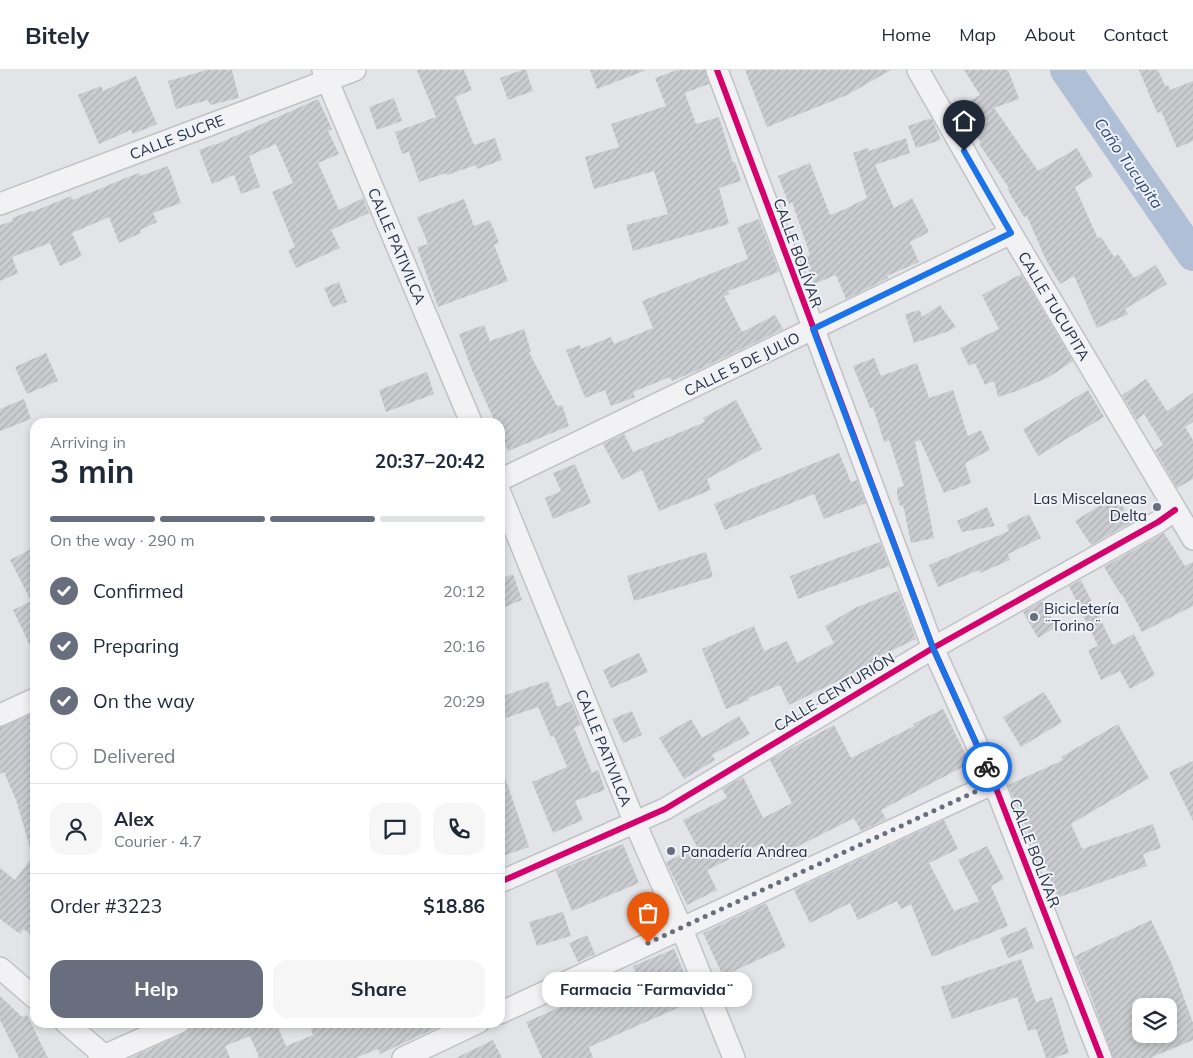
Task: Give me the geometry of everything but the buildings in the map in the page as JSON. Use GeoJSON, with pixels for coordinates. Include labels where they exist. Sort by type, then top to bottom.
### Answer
{"type":"FeatureCollection","features":[{"type":"Feature","properties":{"kind":"street","name":"CALLE SUCRE"},"geometry":{"type":"LineString","coordinates":[[0,204],[325,75],[355,70]]}},
{"type":"Feature","properties":{"kind":"street","name":"CALLE BOLÍVAR"},"geometry":{"type":"LineString","coordinates":[[717,70],[933,648],[994,783],[1101,1058]]}},
{"type":"Feature","properties":{"kind":"street","name":"CALLE TUCUPITA"},"geometry":{"type":"LineString","coordinates":[[918,70],[1011,233],[1193,539]]}},
{"type":"Feature","properties":{"kind":"street","name":"CALLE PATIVILCA"},"geometry":{"type":"LineString","coordinates":[[325,75],[468,418]]}},
{"type":"Feature","properties":{"kind":"street","name":"CALLE 5 DE JULIO"},"geometry":{"type":"LineString","coordinates":[[505,478],[1011,233]]}},
{"type":"Feature","properties":{"kind":"street","name":"CALLE PATIVILCA"},"geometry":{"type":"LineString","coordinates":[[505,505],[635,823],[681,927],[734,1058]]}},
{"type":"Feature","properties":{"kind":"street","name":"CALLE CENTURIÓN"},"geometry":{"type":"LineString","coordinates":[[505,880],[665,809],[933,648],[1158,522],[1175,510]]}},
{"type":"Feature","properties":{"kind":"street"},"geometry":{"type":"LineString","coordinates":[[0,715],[30,701]]}},
{"type":"Feature","properties":{"kind":"street"},"geometry":{"type":"LineString","coordinates":[[505,1010],[994,783]]}},
{"type":"Feature","properties":{"kind":"street"},"geometry":{"type":"LineString","coordinates":[[0,968],[30,994]]}},
{"type":"Feature","properties":{"kind":"street"},"geometry":{"type":"LineString","coordinates":[[71,1028],[104,1057],[167,1028]]}},
{"type":"Feature","properties":{"kind":"street"},"geometry":{"type":"LineString","coordinates":[[403,1058],[466,1028]]}},
{"type":"Feature","properties":{"kind":"waterway","name":"Caño Tucupita"},"geometry":{"type":"LineString","coordinates":[[1066,70],[1193,255]]}},
{"type":"Feature","properties":{"kind":"cycle path"},"geometry":{"type":"LineString","coordinates":[[717,70],[933,648],[994,783],[1101,1058]]}},
{"type":"Feature","properties":{"kind":"cycle path"},"geometry":{"type":"LineString","coordinates":[[505,880],[665,809],[933,648],[1158,522],[1175,510]]}},
{"type":"Feature","properties":{"kind":"way so far"},"geometry":{"type":"LineString","coordinates":[[648,943],[994,783],[987,767]]}},
{"type":"Feature","properties":{"kind":"place","name":"Las Miscelaneas Delta"},"geometry":{"type":"Point","coordinates":[1157,507]}},
{"type":"Feature","properties":{"kind":"place","name":"Bicicletería ¨Torino¨"},"geometry":{"type":"Point","coordinates":[1034,617]}},
{"type":"Feature","properties":{"kind":"place","name":"Panadería Andrea"},"geometry":{"type":"Point","coordinates":[671,851]}},
{"type":"Feature","properties":{"kind":"place","name":"Farmacia ¨Farmavida¨"},"geometry":{"type":"Point","coordinates":[648,943]}},
{"type":"Feature","properties":{"kind":"route"},"geometry":{"type":"LineString","coordinates":[[964,151],[1011,233],[813,329],[933,648],[987,767]]}}]}
